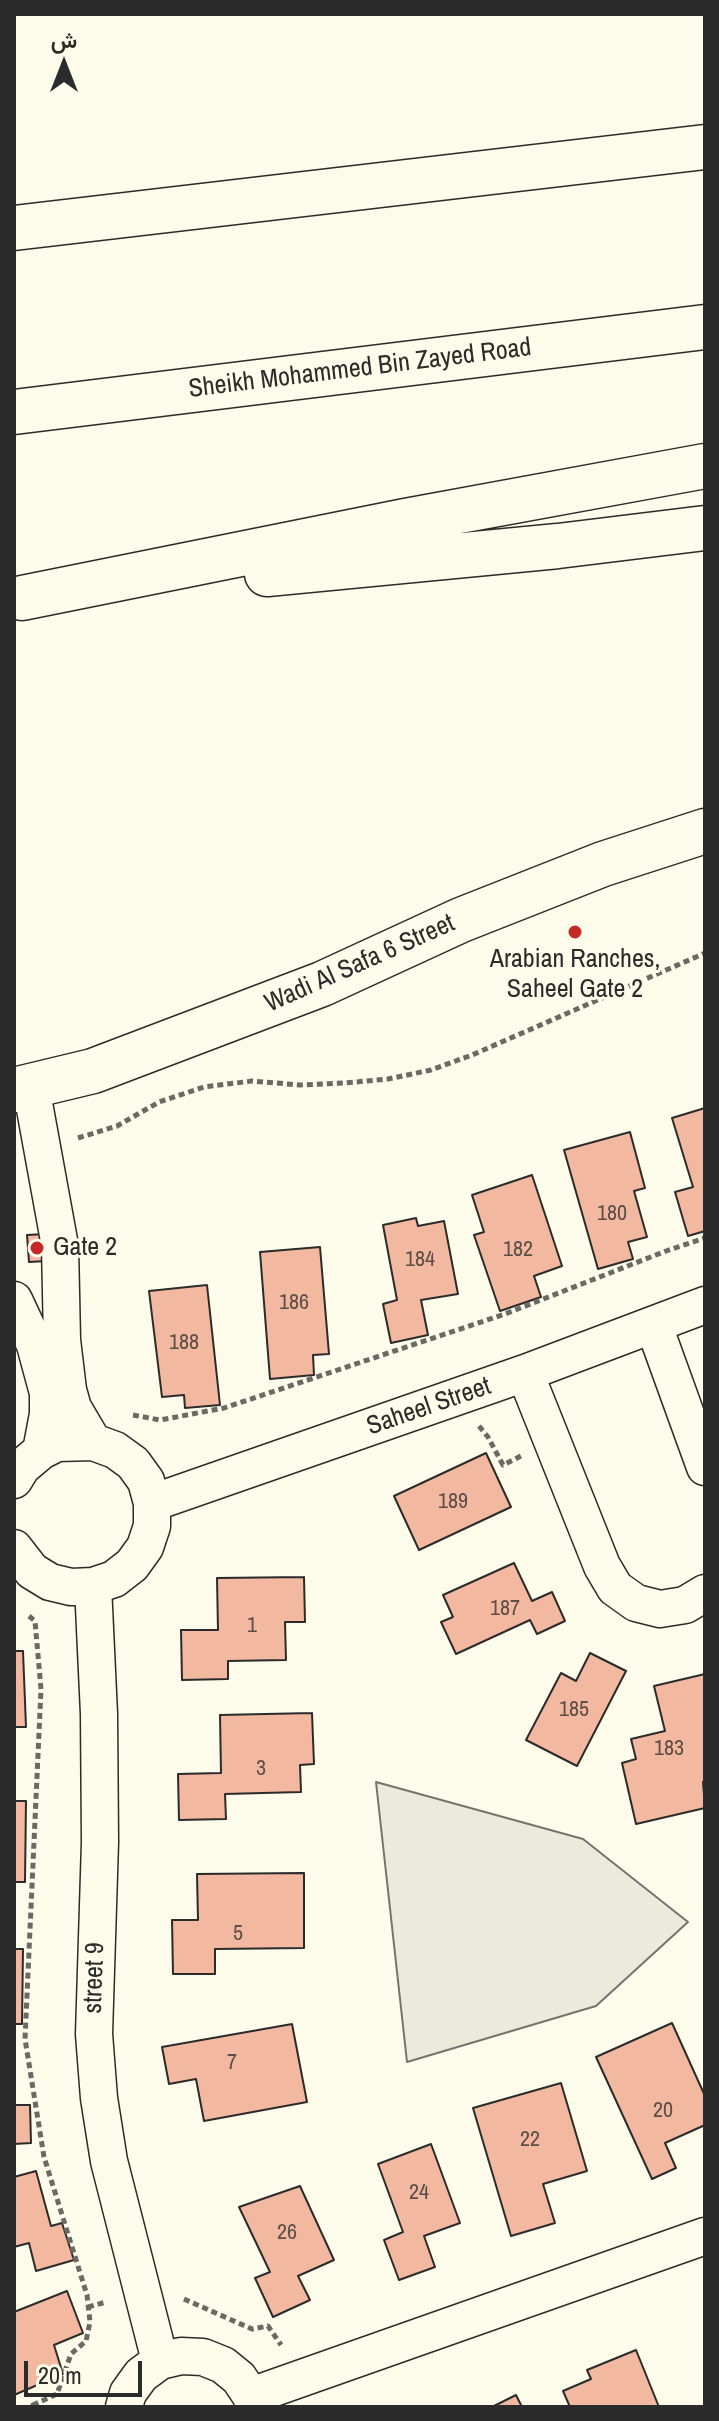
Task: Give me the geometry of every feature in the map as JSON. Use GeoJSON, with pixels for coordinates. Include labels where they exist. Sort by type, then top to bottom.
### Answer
{"type":"FeatureCollection","features":[{"type":"Feature","properties":{"kind":"main road"},"geometry":{"type":"LineString","coordinates":[[14,228],[705,147]]}},
{"type":"Feature","properties":{"kind":"main road","name":"Sheikh Mohammed Bin Zayed Road"},"geometry":{"type":"LineString","coordinates":[[14,412],[705,327]]}},
{"type":"Feature","properties":{"kind":"main road"},"geometry":{"type":"LineString","coordinates":[[18,598],[405,521],[705,466]]}},
{"type":"Feature","properties":{"kind":"main road"},"geometry":{"type":"LineString","coordinates":[[18,598],[545,547],[705,528]]}},
{"type":"Feature","properties":{"kind":"main road","name":"Wadi Al Safa 6 Street"},"geometry":{"type":"LineString","coordinates":[[22,1088],[122,1061],[322,984],[475,914],[603,864],[705,831]]}},
{"type":"Feature","properties":{"kind":"street"},"geometry":{"type":"LineString","coordinates":[[22,1088],[33,1153],[60,1246],[63,1298],[48,1342],[48,1414],[41,1451]]}},
{"type":"Feature","properties":{"kind":"street"},"geometry":{"type":"LineString","coordinates":[[14,1300],[48,1342],[73,1408],[93,1442]]}},
{"type":"Feature","properties":{"kind":"street","name":"Saheel Street"},"geometry":{"type":"LineString","coordinates":[[152,1503],[525,1373],[705,1305]]}},
{"type":"Feature","properties":{"kind":"street"},"geometry":{"type":"LineString","coordinates":[[654,1326],[705,1467]]}},
{"type":"Feature","properties":{"kind":"street"},"geometry":{"type":"LineString","coordinates":[[525,1373],[602,1566],[615,1588],[636,1603],[660,1609],[685,1605],[705,1593]]}},
{"type":"Feature","properties":{"kind":"street"},"geometry":{"type":"LineString","coordinates":[[14,1480],[22,1467],[41,1451],[57,1443],[93,1442],[115,1450],[133,1463],[146,1481],[152,1503],[152,1526],[139,1556],[114,1579],[93,1586],[71,1587],[50,1582],[32,1571],[14,1548]]}},
{"type":"Feature","properties":{"kind":"street","name":"street 9"},"geometry":{"type":"LineString","coordinates":[[93,1586],[99,1714],[100,1842],[94,2034],[99,2098],[109,2161],[160,2361]]}},
{"type":"Feature","properties":{"kind":"street"},"geometry":{"type":"LineString","coordinates":[[124,2407],[128,2393],[141,2375],[160,2361],[181,2356],[203,2357],[223,2365],[239,2378],[253,2402],[302,2377],[705,2236]]}},
{"type":"Feature","properties":{"kind":"path"},"geometry":{"type":"LineString","coordinates":[[33,1153],[117,1126],[159,1102],[204,1087],[252,1081],[300,1085],[345,1083],[388,1079],[431,1070],[705,953]]}},
{"type":"Feature","properties":{"kind":"path"},"geometry":{"type":"LineString","coordinates":[[123,1410],[160,1420],[224,1408],[505,1314],[705,1238]]}},
{"type":"Feature","properties":{"kind":"path"},"geometry":{"type":"LineString","coordinates":[[475,1421],[503,1465],[551,1438]]}},
{"type":"Feature","properties":{"kind":"path"},"geometry":{"type":"LineString","coordinates":[[26,1613],[35,1621],[41,1689],[25,2039],[44,2157],[87,2295],[90,2322],[86,2341],[71,2354],[57,2394],[34,2407]]}},
{"type":"Feature","properties":{"kind":"path"},"geometry":{"type":"LineString","coordinates":[[170,2293],[252,2329],[268,2326],[302,2377]]}},
{"type":"Feature","properties":{"kind":"shaded area"},"geometry":{"type":"Polygon","coordinates":[[[376,1782],[583,1839],[688,1922],[596,2006],[407,2062],[376,1782]]]}},
{"type":"Feature","properties":{"kind":"building"},"geometry":{"type":"Polygon","coordinates":[[[705,1108],[705,1231],[688,1236],[675,1192],[693,1187],[672,1118],[705,1108]]]}},
{"type":"Feature","properties":{"kind":"building"},"geometry":{"type":"Polygon","coordinates":[[[630,1132],[645,1188],[634,1191],[647,1237],[628,1242],[633,1259],[598,1269],[564,1150],[630,1132]]]}},
{"type":"Feature","properties":{"kind":"building"},"geometry":{"type":"Polygon","coordinates":[[[532,1175],[562,1266],[534,1276],[541,1297],[500,1311],[474,1235],[484,1232],[472,1195],[532,1175]]]}},
{"type":"Feature","properties":{"kind":"building"},"geometry":{"type":"Polygon","coordinates":[[[416,1218],[418,1226],[444,1221],[458,1294],[421,1300],[428,1335],[391,1343],[383,1304],[397,1300],[383,1225],[416,1218]]]}},
{"type":"Feature","properties":{"kind":"building","name":"Gate 2"},"geometry":{"type":"Polygon","coordinates":[[[45,1234],[47,1261],[29,1262],[27,1235],[45,1234]]]}},
{"type":"Feature","properties":{"kind":"building"},"geometry":{"type":"Polygon","coordinates":[[[320,1247],[329,1354],[313,1355],[314,1375],[270,1379],[260,1252],[320,1247]]]}},
{"type":"Feature","properties":{"kind":"building"},"geometry":{"type":"Polygon","coordinates":[[[207,1285],[220,1405],[185,1408],[184,1395],[162,1397],[149,1291],[207,1285]]]}},
{"type":"Feature","properties":{"kind":"building"},"geometry":{"type":"Polygon","coordinates":[[[486,1453],[511,1507],[419,1550],[394,1496],[486,1453]]]}},
{"type":"Feature","properties":{"kind":"building"},"geometry":{"type":"Polygon","coordinates":[[[514,1563],[532,1601],[552,1592],[565,1621],[537,1634],[530,1620],[456,1654],[441,1622],[453,1617],[443,1595],[514,1563]]]}},
{"type":"Feature","properties":{"kind":"building"},"geometry":{"type":"Polygon","coordinates":[[[304,1577],[305,1622],[285,1622],[286,1660],[228,1661],[228,1679],[182,1680],[181,1630],[218,1630],[217,1578],[304,1577]]]}},
{"type":"Feature","properties":{"kind":"building"},"geometry":{"type":"Polygon","coordinates":[[[14,1651],[23,1651],[26,1727],[14,1727],[14,1651]]]}},
{"type":"Feature","properties":{"kind":"building"},"geometry":{"type":"Polygon","coordinates":[[[590,1653],[626,1671],[577,1766],[526,1740],[561,1673],[576,1681],[590,1653]]]}},
{"type":"Feature","properties":{"kind":"building"},"geometry":{"type":"Polygon","coordinates":[[[705,1674],[705,1808],[636,1824],[622,1763],[636,1759],[631,1739],[665,1731],[654,1686],[705,1674]]]}},
{"type":"Feature","properties":{"kind":"building"},"geometry":{"type":"Polygon","coordinates":[[[312,1713],[314,1764],[300,1765],[301,1792],[225,1794],[226,1819],[179,1820],[178,1774],[221,1773],[220,1715],[312,1713]]]}},
{"type":"Feature","properties":{"kind":"building"},"geometry":{"type":"Polygon","coordinates":[[[14,1801],[26,1801],[25,1882],[14,1882],[14,1801]]]}},
{"type":"Feature","properties":{"kind":"building"},"geometry":{"type":"Polygon","coordinates":[[[304,1873],[304,1948],[215,1949],[215,1974],[173,1974],[172,1920],[198,1920],[197,1874],[304,1873]]]}},
{"type":"Feature","properties":{"kind":"building"},"geometry":{"type":"Polygon","coordinates":[[[14,1949],[23,1949],[22,2024],[14,2024],[14,1949]]]}},
{"type":"Feature","properties":{"kind":"building"},"geometry":{"type":"Polygon","coordinates":[[[672,2023],[705,2096],[705,2125],[665,2143],[676,2168],[652,2179],[596,2057],[672,2023]]]}},
{"type":"Feature","properties":{"kind":"building"},"geometry":{"type":"Polygon","coordinates":[[[292,2024],[307,2102],[204,2121],[196,2079],[169,2084],[162,2047],[292,2024]]]}},
{"type":"Feature","properties":{"kind":"building"},"geometry":{"type":"Polygon","coordinates":[[[561,2083],[587,2171],[543,2184],[555,2223],[511,2236],[473,2108],[561,2083]]]}},
{"type":"Feature","properties":{"kind":"building"},"geometry":{"type":"Polygon","coordinates":[[[14,2105],[30,2105],[31,2143],[14,2144],[14,2105]]]}},
{"type":"Feature","properties":{"kind":"building"},"geometry":{"type":"Polygon","coordinates":[[[431,2144],[460,2223],[424,2236],[435,2267],[399,2280],[384,2240],[403,2232],[378,2164],[431,2144]]]}},
{"type":"Feature","properties":{"kind":"building"},"geometry":{"type":"Polygon","coordinates":[[[36,2171],[51,2226],[62,2223],[74,2260],[36,2271],[29,2243],[14,2247],[14,2177],[36,2171]]]}},
{"type":"Feature","properties":{"kind":"building"},"geometry":{"type":"Polygon","coordinates":[[[300,2186],[334,2260],[298,2276],[310,2300],[273,2317],[255,2278],[270,2272],[239,2207],[300,2186]]]}},
{"type":"Feature","properties":{"kind":"building"},"geometry":{"type":"Polygon","coordinates":[[[67,2291],[83,2333],[54,2345],[63,2374],[14,2395],[14,2312],[67,2291]]]}},
{"type":"Feature","properties":{"kind":"building"},"geometry":{"type":"Polygon","coordinates":[[[636,2350],[659,2407],[570,2407],[563,2391],[591,2379],[587,2370],[636,2350]]]}},
{"type":"Feature","properties":{"kind":"building"},"geometry":{"type":"Polygon","coordinates":[[[516,2395],[522,2407],[492,2407],[516,2395]]]}},
{"type":"Feature","properties":{"kind":"place","name":"Arabian Ranches, Saheel Gate 2"},"geometry":{"type":"Point","coordinates":[575,932]}},
{"type":"Feature","properties":{"kind":"place","name":"Gate 2"},"geometry":{"type":"Point","coordinates":[37,1248]}}]}
